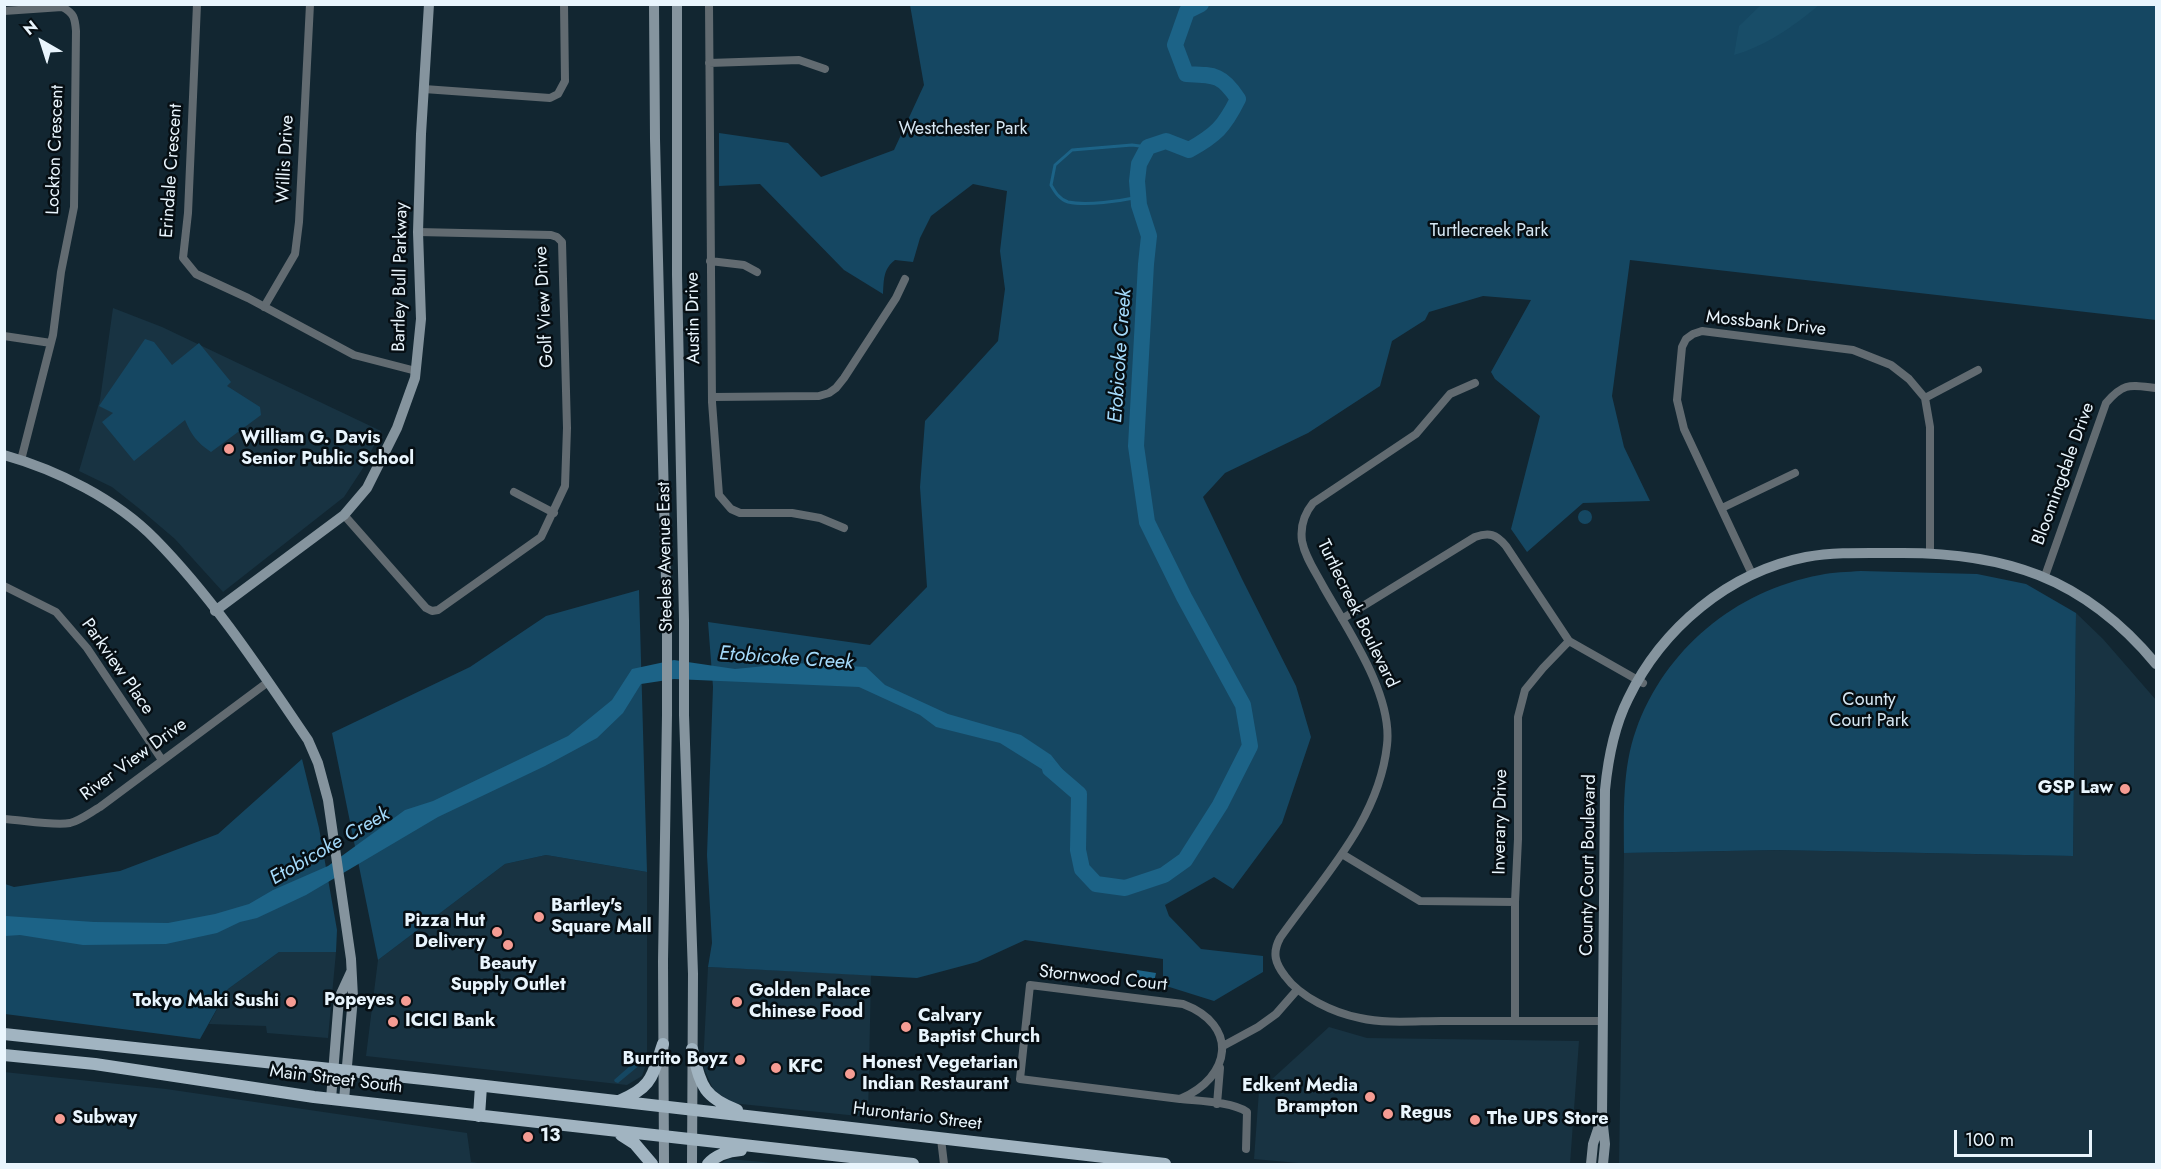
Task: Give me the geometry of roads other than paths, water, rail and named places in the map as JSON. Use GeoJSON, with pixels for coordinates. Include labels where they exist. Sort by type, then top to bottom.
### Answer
{"type":"FeatureCollection","features":[{"type":"Feature","properties":{"kind":"main road","name":"Main Street South"},"geometry":{"type":"LineString","coordinates":[[4,1034],[664,1107]]}},
{"type":"Feature","properties":{"kind":"main road"},"geometry":{"type":"LineString","coordinates":[[618,1102],[635,1095],[647,1084],[663,1044]]}},
{"type":"Feature","properties":{"kind":"main road"},"geometry":{"type":"LineString","coordinates":[[692,1049],[704,1088],[710,1096],[717,1102],[755,1117]]}},
{"type":"Feature","properties":{"kind":"main road","name":"Main Street South"},"geometry":{"type":"LineString","coordinates":[[4,1055],[95,1064],[331,1099],[664,1137]]}},
{"type":"Feature","properties":{"kind":"main road"},"geometry":{"type":"LineString","coordinates":[[479,1116],[481,1086]]}},
{"type":"Feature","properties":{"kind":"main road","name":"Hurontario Street"},"geometry":{"type":"LineString","coordinates":[[664,1107],[1166,1164]]}},
{"type":"Feature","properties":{"kind":"main road"},"geometry":{"type":"LineString","coordinates":[[612,1132],[627,1138],[644,1153],[652,1164]]}},
{"type":"Feature","properties":{"kind":"main road"},"geometry":{"type":"LineString","coordinates":[[664,1137],[914,1164]]}},
{"type":"Feature","properties":{"kind":"main road"},"geometry":{"type":"LineString","coordinates":[[708,1164],[723,1154],[757,1148]]}},
{"type":"Feature","properties":{"kind":"street","name":"Erindale Crescent"},"geometry":{"type":"LineString","coordinates":[[197,4],[188,213],[183,258],[195,274],[264,307],[354,355],[416,370]]}},
{"type":"Feature","properties":{"kind":"street","name":"Willis Drive"},"geometry":{"type":"LineString","coordinates":[[264,307],[295,254],[310,4]]}},
{"type":"Feature","properties":{"kind":"street","name":"Bartley Bull Parkway"},"geometry":{"type":"LineString","coordinates":[[215,611],[344,515],[367,488],[397,428],[416,370],[421,319],[418,232],[429,4]]}},
{"type":"Feature","properties":{"kind":"street"},"geometry":{"type":"LineString","coordinates":[[424,89],[550,98],[558,94],[565,81],[564,4]]}},
{"type":"Feature","properties":{"kind":"street","name":"Steeles Avenue East"},"geometry":{"type":"LineString","coordinates":[[654,4],[667,620],[663,961],[664,1164]]}},
{"type":"Feature","properties":{"kind":"street","name":"Steeles Avenue East"},"geometry":{"type":"LineString","coordinates":[[676,4],[677,286],[684,715],[693,974],[692,1164]]}},
{"type":"Feature","properties":{"kind":"street","name":"Austin Drive"},"geometry":{"type":"LineString","coordinates":[[709,4],[710,261],[713,397],[719,495],[725,503],[740,513],[792,513],[820,518],[844,528]]}},
{"type":"Feature","properties":{"kind":"street","name":"Lockton Crescent"},"geometry":{"type":"LineString","coordinates":[[4,10],[62,7],[75,16],[74,207],[60,272],[51,343],[21,460]]}},
{"type":"Feature","properties":{"kind":"street"},"geometry":{"type":"LineString","coordinates":[[710,63],[799,60],[825,69]]}},
{"type":"Feature","properties":{"kind":"street","name":"Golf View Drive"},"geometry":{"type":"LineString","coordinates":[[344,515],[426,608],[432,611],[438,610],[541,537],[565,486],[562,242],[551,235],[418,232]]}},
{"type":"Feature","properties":{"kind":"street"},"geometry":{"type":"LineString","coordinates":[[710,261],[744,265],[757,272]]}},
{"type":"Feature","properties":{"kind":"street"},"geometry":{"type":"LineString","coordinates":[[713,397],[809,397],[829,393],[844,378],[896,298],[905,279]]}},
{"type":"Feature","properties":{"kind":"street","name":"Mossbank Drive"},"geometry":{"type":"LineString","coordinates":[[1752,574],[1684,429],[1677,400],[1682,347],[1686,339],[1702,331],[1853,350],[1891,365],[1909,379],[1925,398]]}},
{"type":"Feature","properties":{"kind":"street"},"geometry":{"type":"LineString","coordinates":[[4,336],[51,343]]}},
{"type":"Feature","properties":{"kind":"street"},"geometry":{"type":"LineString","coordinates":[[1930,552],[1931,438],[1925,398],[1978,370]]}},
{"type":"Feature","properties":{"kind":"street","name":"Turtlecreek Boulevard"},"geometry":{"type":"LineString","coordinates":[[1475,383],[1450,394],[1416,434],[1313,503],[1305,512],[1301,527],[1306,555],[1379,691],[1388,742],[1384,767],[1372,804],[1342,854],[1276,946],[1275,959],[1297,990],[1330,1007],[1362,1018],[1399,1021],[1603,1021]]}},
{"type":"Feature","properties":{"kind":"street","name":"Bloomingdale Drive"},"geometry":{"type":"LineString","coordinates":[[2045,576],[2106,403],[2117,389],[2133,385],[2157,388]]}},
{"type":"Feature","properties":{"kind":"street"},"geometry":{"type":"LineString","coordinates":[[4,455],[48,469],[85,488],[129,517],[155,538],[215,611],[308,740],[318,763],[328,800],[351,959],[353,998],[344,1100]]}},
{"type":"Feature","properties":{"kind":"street"},"geometry":{"type":"LineString","coordinates":[[1722,508],[1795,473]]}},
{"type":"Feature","properties":{"kind":"street"},"geometry":{"type":"LineString","coordinates":[[514,492],[554,513]]}},
{"type":"Feature","properties":{"kind":"street"},"geometry":{"type":"LineString","coordinates":[[1342,619],[1475,537],[1493,534],[1506,546],[1569,641],[1640,682]]}},
{"type":"Feature","properties":{"kind":"street","name":"County Court Boulevard"},"geometry":{"type":"LineString","coordinates":[[1603,1164],[1605,1144],[1602,1117],[1605,790],[1608,757],[1617,726],[1640,682],[1660,648],[1679,627],[1718,595],[1752,574],[1805,557],[1843,552],[1930,552],[1994,561],[2045,576],[2084,597],[2112,618],[2139,643],[2157,664]]}},
{"type":"Feature","properties":{"kind":"street","name":"Parkview Place"},"geometry":{"type":"LineString","coordinates":[[4,586],[56,612],[87,648],[162,760]]}},
{"type":"Feature","properties":{"kind":"street","name":"Inverary Drive"},"geometry":{"type":"LineString","coordinates":[[1515,1021],[1518,717],[1525,690],[1569,641]]}},
{"type":"Feature","properties":{"kind":"street","name":"River View Drive"},"geometry":{"type":"LineString","coordinates":[[4,819],[71,823],[100,807],[268,682]]}},
{"type":"Feature","properties":{"kind":"street"},"geometry":{"type":"LineString","coordinates":[[1342,854],[1420,901],[1515,902]]}},
{"type":"Feature","properties":{"kind":"street"},"geometry":{"type":"LineString","coordinates":[[331,1099],[339,998],[351,972]]}},
{"type":"Feature","properties":{"kind":"street","name":"Stornwood Court"},"geometry":{"type":"LineString","coordinates":[[1223,1046],[1207,1017],[1198,1010],[1183,1004],[1030,985],[1020,1079],[1242,1109],[1247,1112],[1246,1149]]}},
{"type":"Feature","properties":{"kind":"street"},"geometry":{"type":"LineString","coordinates":[[1217,1104],[1223,1046],[1258,1027],[1276,1014],[1297,990]]}},
{"type":"Feature","properties":{"kind":"street"},"geometry":{"type":"LineString","coordinates":[[1180,1099],[1200,1089],[1210,1080],[1218,1070],[1221,1059]]}},
{"type":"Feature","properties":{"kind":"street","name":"County Court Boulevard"},"geometry":{"type":"LineString","coordinates":[[1591,1164],[1593,1144],[1602,1117]]}},
{"type":"Feature","properties":{"kind":"street"},"geometry":{"type":"LineString","coordinates":[[941,1139],[945,1164]]}},
{"type":"Feature","properties":{"kind":"waterway","name":"Etobicoke Creek"},"geometry":{"type":"LineString","coordinates":[[1050,769],[1079,794],[1078,850],[1082,869],[1096,884],[1125,888],[1164,875],[1185,860],[1220,805],[1250,746],[1243,705],[1184,597],[1147,522],[1136,446],[1149,236],[1139,205],[1137,181],[1139,164],[1148,147],[1166,141],[1189,150],[1206,140],[1228,117],[1238,99],[1222,80],[1211,76],[1186,74],[1175,45],[1187,11],[1201,4]]}},
{"type":"Feature","properties":{"kind":"waterway"},"geometry":{"type":"LineString","coordinates":[[1139,197],[1104,202],[1068,202],[1062,199],[1051,185],[1055,165],[1072,150],[1132,145],[1148,147]]}},
{"type":"Feature","properties":{"kind":"place","name":"William G. Davis Senior Public School"},"geometry":{"type":"Point","coordinates":[229,449]}},
{"type":"Feature","properties":{"kind":"place","name":"GSP Law"},"geometry":{"type":"Point","coordinates":[2125,789]}},
{"type":"Feature","properties":{"kind":"place","name":"Bartley's Square Mall"},"geometry":{"type":"Point","coordinates":[539,917]}},
{"type":"Feature","properties":{"kind":"place","name":"Pizza Hut Delivery"},"geometry":{"type":"Point","coordinates":[497,932]}},
{"type":"Feature","properties":{"kind":"place","name":"Beauty Supply Outlet"},"geometry":{"type":"Point","coordinates":[508,945]}},
{"type":"Feature","properties":{"kind":"place","name":"Popeyes"},"geometry":{"type":"Point","coordinates":[406,1001]}},
{"type":"Feature","properties":{"kind":"place","name":"Tokyo Maki Sushi"},"geometry":{"type":"Point","coordinates":[291,1002]}},
{"type":"Feature","properties":{"kind":"place","name":"Golden Palace Chinese Food"},"geometry":{"type":"Point","coordinates":[737,1002]}},
{"type":"Feature","properties":{"kind":"place","name":"ICICI Bank"},"geometry":{"type":"Point","coordinates":[393,1022]}},
{"type":"Feature","properties":{"kind":"place","name":"Calvary Baptist Church"},"geometry":{"type":"Point","coordinates":[906,1027]}},
{"type":"Feature","properties":{"kind":"place","name":"Burrito Boyz"},"geometry":{"type":"Point","coordinates":[740,1060]}},
{"type":"Feature","properties":{"kind":"place","name":"KFC"},"geometry":{"type":"Point","coordinates":[776,1068]}},
{"type":"Feature","properties":{"kind":"place","name":"Honest Vegetarian Indian Restaurant"},"geometry":{"type":"Point","coordinates":[850,1074]}},
{"type":"Feature","properties":{"kind":"place","name":"Edkent Media Brampton"},"geometry":{"type":"Point","coordinates":[1370,1097]}},
{"type":"Feature","properties":{"kind":"place","name":"Regus"},"geometry":{"type":"Point","coordinates":[1388,1114]}},
{"type":"Feature","properties":{"kind":"place","name":"Subway"},"geometry":{"type":"Point","coordinates":[60,1119]}},
{"type":"Feature","properties":{"kind":"place","name":"The UPS Store"},"geometry":{"type":"Point","coordinates":[1475,1120]}},
{"type":"Feature","properties":{"kind":"place","name":"13"},"geometry":{"type":"Point","coordinates":[528,1137]}},
{"type":"Feature","properties":{"kind":"park label","name":"Westchester Park"},"geometry":{"type":"Point","coordinates":[963,130]}},
{"type":"Feature","properties":{"kind":"park label","name":"Turtlecreek Park"},"geometry":{"type":"Point","coordinates":[1489,232]}},
{"type":"Feature","properties":{"kind":"park label","name":"County Court Park"},"geometry":{"type":"Point","coordinates":[1869,711]}}]}
